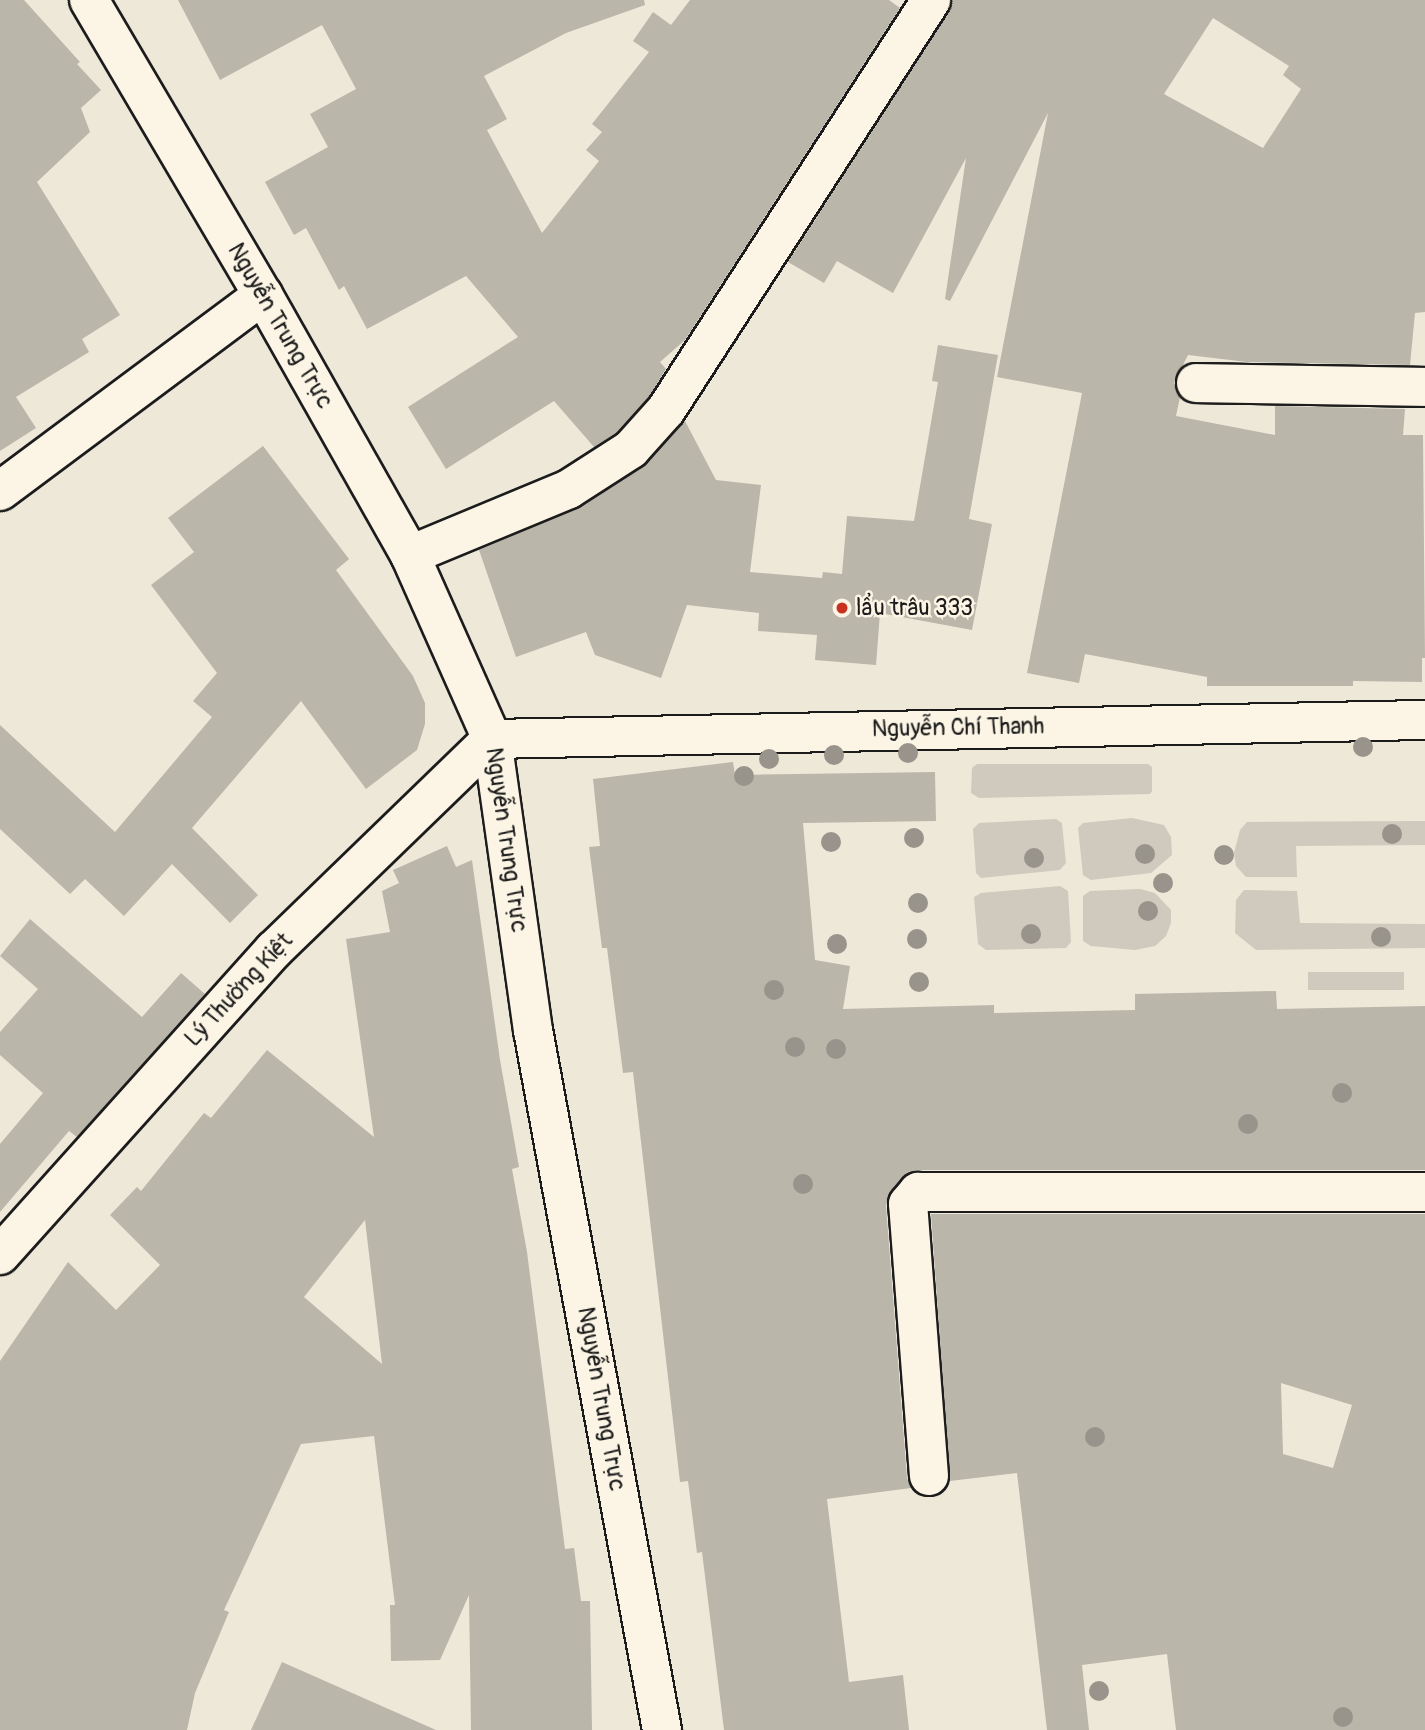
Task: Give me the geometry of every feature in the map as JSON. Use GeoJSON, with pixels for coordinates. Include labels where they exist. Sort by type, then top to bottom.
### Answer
{"type":"FeatureCollection","features":[{"type":"Feature","properties":{"kind":"street","name":"Nguyễn Trung Trực"},"geometry":{"type":"LineString","coordinates":[[89,0],[263,295],[410,555],[492,739],[533,1030],[662,1730]]}},
{"type":"Feature","properties":{"kind":"street"},"geometry":{"type":"LineString","coordinates":[[410,555],[569,489],[631,449],[666,410],[931,0]]}},
{"type":"Feature","properties":{"kind":"street"},"geometry":{"type":"LineString","coordinates":[[0,491],[263,295]]}},
{"type":"Feature","properties":{"kind":"street"},"geometry":{"type":"LineString","coordinates":[[1196,383],[1425,387]]}},
{"type":"Feature","properties":{"kind":"street","name":"Nguyễn Chí Thanh"},"geometry":{"type":"LineString","coordinates":[[492,739],[1425,720]]}},
{"type":"Feature","properties":{"kind":"street","name":"Lý Thường Kiệt"},"geometry":{"type":"LineString","coordinates":[[0,1255],[274,950],[492,739]]}},
{"type":"Feature","properties":{"kind":"street"},"geometry":{"type":"LineString","coordinates":[[929,1476],[908,1204],[919,1192],[943,1189],[1425,1192]]}},
{"type":"Feature","properties":{"kind":"shaded area"},"geometry":{"type":"Polygon","coordinates":[[[977,764],[1148,764],[1152,767],[1152,791],[1150,794],[979,798],[971,793],[972,768],[977,764]]]}},
{"type":"Feature","properties":{"kind":"shaded area"},"geometry":{"type":"Polygon","coordinates":[[[1132,818],[1164,825],[1171,837],[1172,855],[1151,873],[1091,880],[1083,875],[1078,828],[1083,823],[1132,818]]]}},
{"type":"Feature","properties":{"kind":"shaded area"},"geometry":{"type":"Polygon","coordinates":[[[1056,819],[1062,823],[1066,863],[1060,870],[981,878],[976,873],[973,829],[979,823],[1056,819]]]}},
{"type":"Feature","properties":{"kind":"shaded area"},"geometry":{"type":"Polygon","coordinates":[[[1425,821],[1425,845],[1296,846],[1297,877],[1246,877],[1236,866],[1234,853],[1240,830],[1247,822],[1425,821]]]}},
{"type":"Feature","properties":{"kind":"shaded area"},"geometry":{"type":"Polygon","coordinates":[[[1060,886],[1068,891],[1071,942],[1066,948],[986,950],[978,944],[974,897],[981,893],[1060,886]]]}},
{"type":"Feature","properties":{"kind":"shaded area"},"geometry":{"type":"Polygon","coordinates":[[[1140,889],[1155,893],[1171,910],[1171,923],[1166,936],[1155,946],[1135,950],[1091,946],[1083,941],[1083,896],[1090,891],[1140,889]]]}},
{"type":"Feature","properties":{"kind":"shaded area"},"geometry":{"type":"Polygon","coordinates":[[[1244,890],[1297,891],[1300,923],[1425,924],[1425,948],[1256,950],[1235,933],[1236,900],[1244,890]]]}},
{"type":"Feature","properties":{"kind":"shaded area"},"geometry":{"type":"Polygon","coordinates":[[[1308,972],[1404,972],[1404,990],[1308,990],[1308,972]]]}},
{"type":"Feature","properties":{"kind":"building"},"geometry":{"type":"Polygon","coordinates":[[[0,0],[24,0],[80,62],[77,64],[101,90],[81,108],[90,132],[37,182],[120,315],[82,339],[89,352],[16,397],[36,428],[0,451],[0,0]]]}},
{"type":"Feature","properties":{"kind":"building"},"geometry":{"type":"Polygon","coordinates":[[[178,0],[644,0],[645,5],[566,33],[484,76],[507,119],[487,130],[542,233],[599,161],[586,150],[602,132],[592,124],[649,52],[633,41],[653,12],[671,25],[690,0],[889,0],[900,8],[685,340],[660,362],[666,369],[649,397],[617,432],[594,447],[554,401],[446,469],[408,407],[518,337],[466,276],[367,329],[344,286],[339,290],[306,228],[294,235],[265,182],[328,147],[310,114],[356,89],[322,25],[220,80],[178,0]]]}},
{"type":"Feature","properties":{"kind":"building"},"geometry":{"type":"Polygon","coordinates":[[[953,0],[1425,0],[1425,312],[1415,313],[1410,365],[1247,362],[1188,355],[1174,383],[1180,397],[1176,416],[1275,435],[1275,406],[1405,409],[1403,435],[1423,435],[1425,658],[1422,658],[1422,682],[1353,681],[1353,686],[1207,686],[1207,677],[1085,654],[1079,683],[1027,673],[1082,393],[997,377],[1048,113],[950,301],[945,299],[966,158],[893,293],[837,261],[824,283],[788,262],[949,12],[953,0]],[[1213,18],[1164,94],[1263,148],[1301,89],[1283,75],[1289,66],[1213,18]]]}},
{"type":"Feature","properties":{"kind":"building"},"geometry":{"type":"Polygon","coordinates":[[[938,345],[998,355],[969,519],[992,524],[972,630],[880,613],[876,665],[815,660],[817,635],[758,631],[759,613],[687,605],[661,678],[595,655],[586,632],[516,657],[479,550],[581,507],[643,467],[685,421],[716,480],[761,485],[750,572],[822,578],[823,572],[842,574],[847,516],[914,521],[938,382],[932,381],[938,345]]]}},
{"type":"Feature","properties":{"kind":"building"},"geometry":{"type":"Polygon","coordinates":[[[263,446],[349,559],[336,570],[413,676],[425,703],[425,724],[417,750],[366,789],[301,701],[192,828],[258,895],[230,923],[172,864],[124,916],[85,879],[70,894],[0,829],[0,725],[115,832],[212,717],[193,701],[217,673],[151,585],[194,552],[168,518],[263,446]]]}},
{"type":"Feature","properties":{"kind":"building"},"geometry":{"type":"Polygon","coordinates":[[[733,762],[735,775],[935,772],[936,821],[803,823],[815,960],[850,966],[843,1009],[994,1005],[994,1013],[1135,1010],[1135,994],[1276,991],[1277,1009],[1425,1006],[1425,1170],[918,1170],[908,1172],[891,1190],[886,1206],[907,1478],[911,1488],[827,1499],[849,1682],[903,1675],[909,1730],[724,1730],[702,1552],[697,1553],[688,1481],[680,1482],[633,1072],[623,1073],[607,948],[602,948],[589,847],[600,846],[593,779],[733,762]]]}},
{"type":"Feature","properties":{"kind":"building"},"geometry":{"type":"Polygon","coordinates":[[[447,846],[456,867],[472,860],[500,1060],[519,1167],[512,1169],[527,1252],[565,1549],[574,1548],[581,1601],[590,1601],[592,1730],[471,1730],[469,1595],[440,1660],[391,1661],[390,1605],[395,1605],[374,1436],[301,1444],[224,1610],[229,1612],[195,1693],[187,1730],[0,1730],[0,1361],[68,1262],[116,1310],[160,1265],[110,1215],[137,1187],[141,1191],[204,1113],[211,1118],[267,1050],[374,1137],[346,939],[390,932],[382,891],[399,883],[393,870],[447,846]],[[365,1220],[304,1297],[382,1364],[365,1220]]]}},
{"type":"Feature","properties":{"kind":"building"},"geometry":{"type":"Polygon","coordinates":[[[30,919],[142,1017],[181,973],[205,994],[77,1137],[69,1131],[0,1212],[0,1144],[43,1093],[0,1055],[0,1032],[38,989],[0,956],[30,919]]]}},
{"type":"Feature","properties":{"kind":"building"},"geometry":{"type":"Polygon","coordinates":[[[931,1214],[1425,1214],[1425,1730],[1176,1730],[1167,1654],[1082,1665],[1089,1730],[1047,1730],[1017,1473],[950,1481],[931,1214]],[[1281,1383],[1283,1454],[1333,1468],[1352,1405],[1281,1383]]]}},
{"type":"Feature","properties":{"kind":"building"},"geometry":{"type":"Polygon","coordinates":[[[282,1662],[436,1730],[251,1730],[282,1662]]]}},
{"type":"Feature","properties":{"kind":"place","name":"lẩu trâu 333"},"geometry":{"type":"Point","coordinates":[842,608]}}]}
